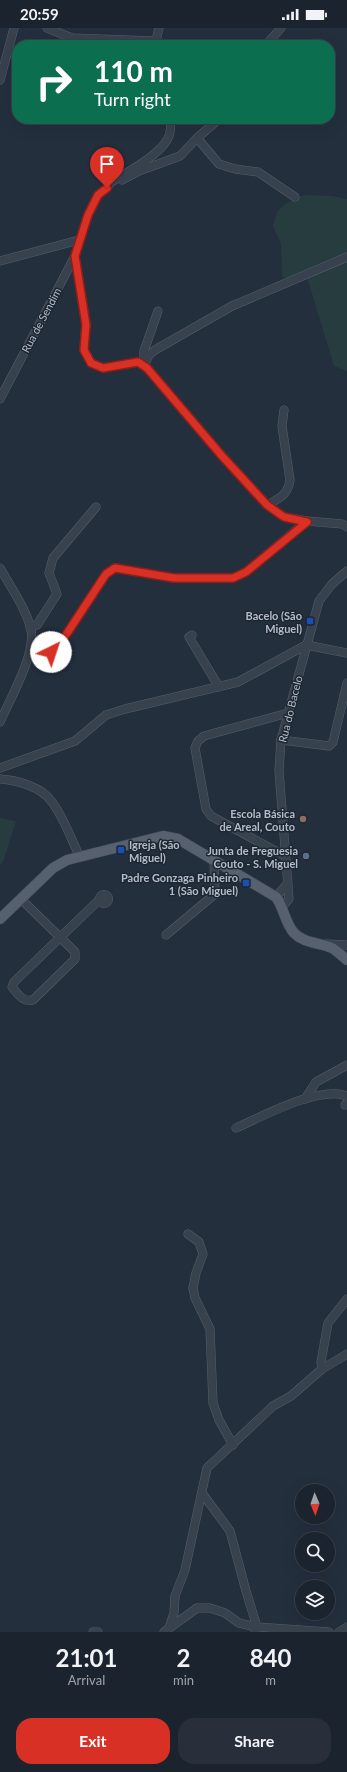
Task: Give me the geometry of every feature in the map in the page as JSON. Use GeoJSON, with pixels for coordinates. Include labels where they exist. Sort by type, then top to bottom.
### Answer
{"type":"FeatureCollection","features":[{"type":"Feature","properties":{"kind":"main road"},"geometry":{"type":"LineString","coordinates":[[0,919],[54,868],[67,860],[163,836],[178,838],[276,897],[283,906],[286,919],[294,932],[304,941],[331,948],[347,960]]}},
{"type":"Feature","properties":{"kind":"street"},"geometry":{"type":"LineString","coordinates":[[0,80],[14,28]]}},
{"type":"Feature","properties":{"kind":"street"},"geometry":{"type":"LineString","coordinates":[[47,28],[72,38],[105,40]]}},
{"type":"Feature","properties":{"kind":"street"},"geometry":{"type":"LineString","coordinates":[[156,40],[159,28]]}},
{"type":"Feature","properties":{"kind":"street"},"geometry":{"type":"LineString","coordinates":[[270,40],[281,28]]}},
{"type":"Feature","properties":{"kind":"street"},"geometry":{"type":"LineString","coordinates":[[107,188],[110,184],[149,158],[165,144],[170,132],[170,124]]}},
{"type":"Feature","properties":{"kind":"street"},"geometry":{"type":"LineString","coordinates":[[107,188],[139,171],[180,156],[213,124]]}},
{"type":"Feature","properties":{"kind":"street"},"geometry":{"type":"LineString","coordinates":[[197,138],[219,164],[226,167],[258,172],[295,197]]}},
{"type":"Feature","properties":{"kind":"street","name":"Rua de Sendim"},"geometry":{"type":"LineString","coordinates":[[0,399],[75,256],[88,215],[98,195],[107,188]]}},
{"type":"Feature","properties":{"kind":"street"},"geometry":{"type":"LineString","coordinates":[[0,261],[79,240]]}},
{"type":"Feature","properties":{"kind":"street"},"geometry":{"type":"LineString","coordinates":[[75,256],[86,325],[84,350],[91,363],[103,368],[138,362],[144,366],[267,505],[284,517],[307,522],[325,521],[342,524],[347,527]]}},
{"type":"Feature","properties":{"kind":"street"},"geometry":{"type":"LineString","coordinates":[[144,366],[149,355],[155,350],[232,306],[347,257]]}},
{"type":"Feature","properties":{"kind":"street"},"geometry":{"type":"LineString","coordinates":[[144,366],[144,351],[158,311]]}},
{"type":"Feature","properties":{"kind":"street"},"geometry":{"type":"LineString","coordinates":[[267,505],[286,494],[289,488],[290,480],[282,426],[284,410]]}},
{"type":"Feature","properties":{"kind":"street"},"geometry":{"type":"LineString","coordinates":[[30,627],[37,625],[57,594],[49,573],[53,558],[96,507]]}},
{"type":"Feature","properties":{"kind":"street"},"geometry":{"type":"LineString","coordinates":[[32,644],[46,651],[51,652],[56,650],[106,574],[115,568],[174,578],[233,578],[246,572],[307,522]]}},
{"type":"Feature","properties":{"kind":"street"},"geometry":{"type":"LineString","coordinates":[[0,568],[30,627],[32,644],[30,654],[0,722]]}},
{"type":"Feature","properties":{"kind":"street","name":"Rua do Bacelo"},"geometry":{"type":"LineString","coordinates":[[283,906],[289,899],[279,771],[281,740],[306,645],[320,601],[332,584],[347,571]]}},
{"type":"Feature","properties":{"kind":"street"},"geometry":{"type":"LineString","coordinates":[[192,635],[188,637],[219,687]]}},
{"type":"Feature","properties":{"kind":"street"},"geometry":{"type":"LineString","coordinates":[[0,768],[75,741],[106,715],[125,709],[238,682],[306,645],[347,653]]}},
{"type":"Feature","properties":{"kind":"street"},"geometry":{"type":"LineString","coordinates":[[281,740],[329,746],[333,742],[347,683]]}},
{"type":"Feature","properties":{"kind":"street"},"geometry":{"type":"LineString","coordinates":[[285,856],[211,816],[206,809],[195,748],[198,741],[204,736],[288,712]]}},
{"type":"Feature","properties":{"kind":"street"},"geometry":{"type":"LineString","coordinates":[[0,779],[14,780],[44,794],[52,801],[80,857]]}},
{"type":"Feature","properties":{"kind":"street"},"geometry":{"type":"LineString","coordinates":[[166,935],[211,899],[215,894],[214,860]]}},
{"type":"Feature","properties":{"kind":"street"},"geometry":{"type":"LineString","coordinates":[[276,897],[288,883]]}},
{"type":"Feature","properties":{"kind":"street"},"geometry":{"type":"LineString","coordinates":[[21,899],[59,936],[75,952],[75,959],[33,1000],[23,1000],[12,987],[14,982],[59,936],[100,899]]}},
{"type":"Feature","properties":{"kind":"street"},"geometry":{"type":"LineString","coordinates":[[319,945],[347,945]]}},
{"type":"Feature","properties":{"kind":"street"},"geometry":{"type":"LineString","coordinates":[[305,1099],[316,1082],[347,1065]]}},
{"type":"Feature","properties":{"kind":"street"},"geometry":{"type":"LineString","coordinates":[[236,1128],[305,1099],[328,1092],[347,1096]]}},
{"type":"Feature","properties":{"kind":"street"},"geometry":{"type":"LineString","coordinates":[[188,1234],[199,1242],[203,1254],[196,1273],[193,1288],[195,1298],[210,1329],[213,1403],[219,1420],[233,1445]]}},
{"type":"Feature","properties":{"kind":"street"},"geometry":{"type":"LineString","coordinates":[[322,1368],[321,1362],[328,1323],[343,1309],[347,1299]]}},
{"type":"Feature","properties":{"kind":"street"},"geometry":{"type":"LineString","coordinates":[[166,1630],[174,1613],[175,1596],[185,1570],[207,1468],[273,1406],[291,1396],[322,1368],[347,1354]]}},
{"type":"Feature","properties":{"kind":"street"},"geometry":{"type":"LineString","coordinates":[[202,1493],[230,1531],[256,1629]]}},
{"type":"Feature","properties":{"kind":"street"},"geometry":{"type":"LineString","coordinates":[[166,1630],[197,1608],[210,1608],[225,1613],[239,1623],[256,1629],[329,1632]]}},
{"type":"Feature","properties":{"kind":"street"},"geometry":{"type":"LineString","coordinates":[[339,1632],[347,1627]]}},
{"type":"Feature","properties":{"kind":"street"},"geometry":{"type":"LineString","coordinates":[[93,1632],[98,1632]]}},
{"type":"Feature","properties":{"kind":"green space"},"geometry":{"type":"Polygon","coordinates":[[[304,195],[332,196],[347,199],[347,253],[287,278],[282,277],[281,244],[273,226],[277,212],[285,204],[304,195]]]}},
{"type":"Feature","properties":{"kind":"green space"},"geometry":{"type":"Polygon","coordinates":[[[347,261],[347,371],[334,366],[307,277],[347,261]]]}},
{"type":"Feature","properties":{"kind":"green space"},"geometry":{"type":"Polygon","coordinates":[[[0,818],[16,821],[3,862],[0,865],[0,818]]]}},
{"type":"Feature","properties":{"kind":"place","name":"Bacelo (São Miguel)"},"geometry":{"type":"Point","coordinates":[310,621]}},
{"type":"Feature","properties":{"kind":"place","name":"Escola Básica de Areal, Couto"},"geometry":{"type":"Point","coordinates":[303,819]}},
{"type":"Feature","properties":{"kind":"place","name":"Igreja (São Miguel)"},"geometry":{"type":"Point","coordinates":[121,850]}},
{"type":"Feature","properties":{"kind":"place","name":"Junta de Freguesia Couto - S. Miguel"},"geometry":{"type":"Point","coordinates":[306,856]}},
{"type":"Feature","properties":{"kind":"place","name":"Padre Gonzaga Pinheiro 1 (São Miguel)"},"geometry":{"type":"Point","coordinates":[246,883]}},
{"type":"Feature","properties":{"kind":"route"},"geometry":{"type":"LineString","coordinates":[[51,652],[56,650],[106,574],[115,568],[174,578],[233,578],[246,572],[307,522],[284,517],[267,505],[222,456],[147,368],[138,362],[103,368],[91,363],[84,350],[86,325],[75,256],[88,215],[98,195],[107,188]]}}]}
